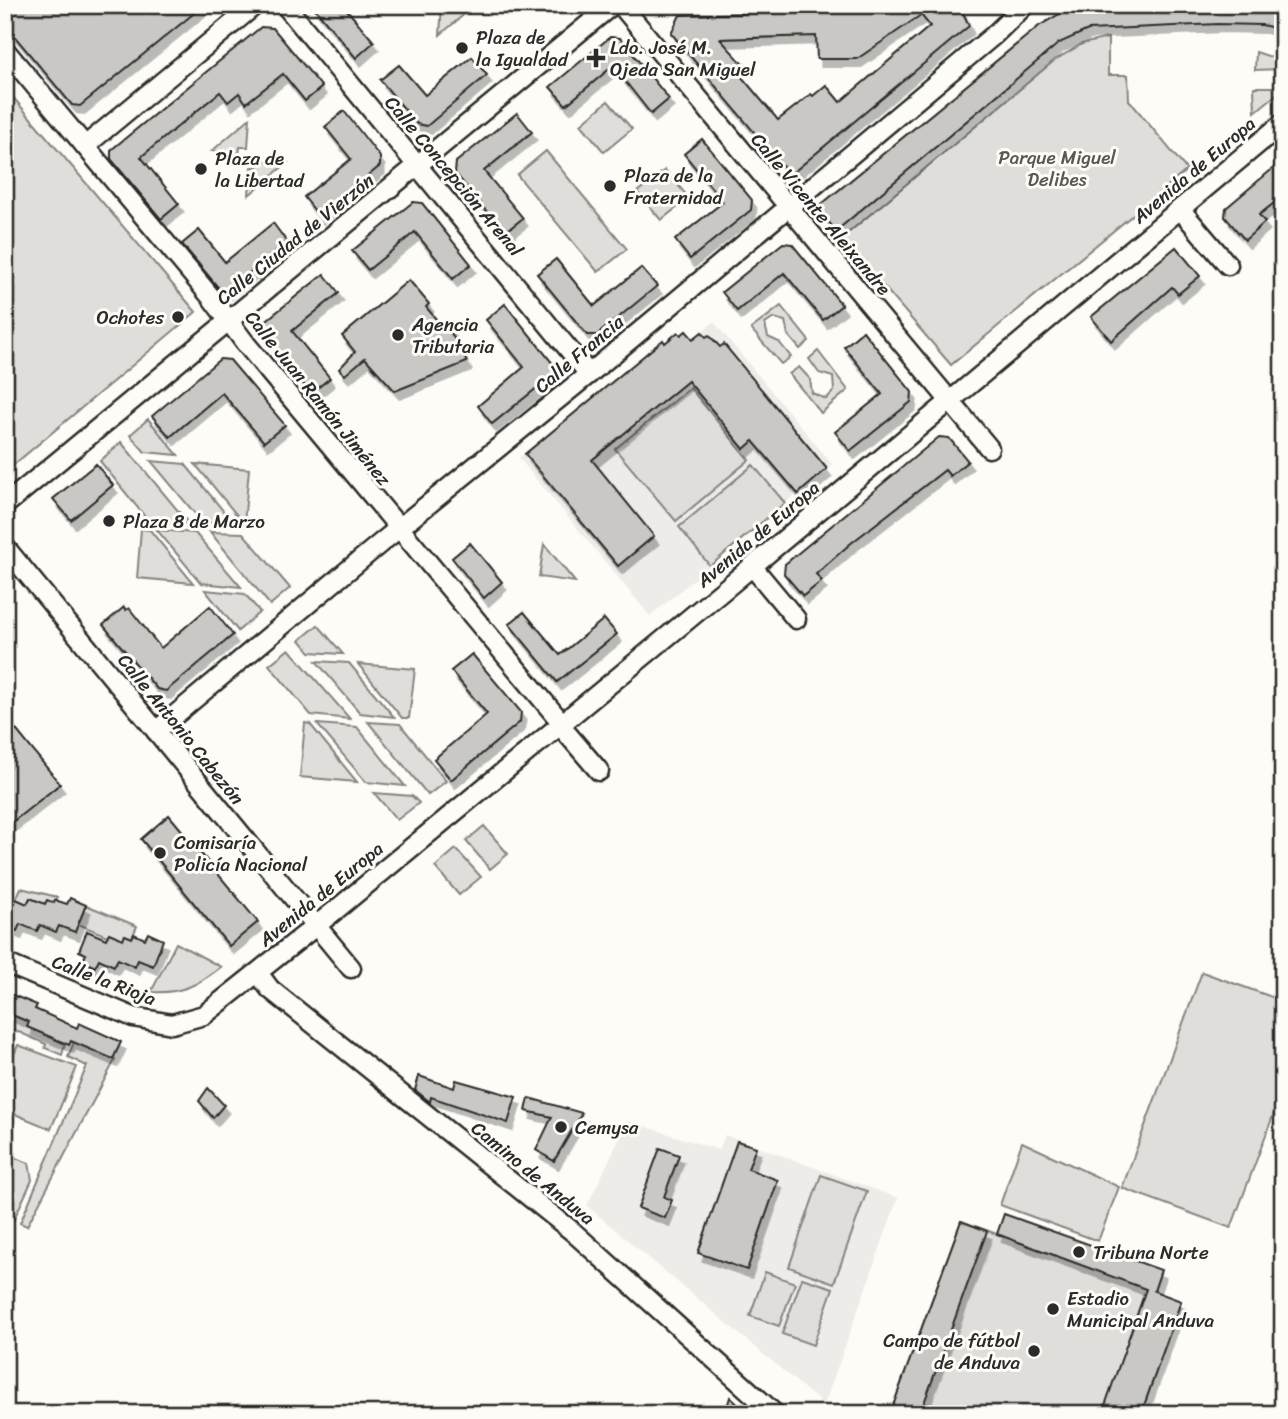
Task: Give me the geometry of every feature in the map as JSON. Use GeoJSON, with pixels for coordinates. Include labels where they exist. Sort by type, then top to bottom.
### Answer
{"type":"FeatureCollection","features":[{"type":"Feature","properties":{"kind":"street"},"geometry":{"type":"LineString","coordinates":[[85,146],[255,5]]}},
{"type":"Feature","properties":{"kind":"street","name":"Calle Concepción Arenal"},"geometry":{"type":"LineString","coordinates":[[285,5],[589,374]]}},
{"type":"Feature","properties":{"kind":"street","name":"Calle Ciudad de Vierzón"},"geometry":{"type":"LineString","coordinates":[[5,505],[612,5]]}},
{"type":"Feature","properties":{"kind":"street","name":"Calle Vicente Aleixandre"},"geometry":{"type":"LineString","coordinates":[[621,5],[989,449]]}},
{"type":"Feature","properties":{"kind":"street","name":"Calle Francia"},"geometry":{"type":"LineString","coordinates":[[156,731],[589,374],[994,35],[1025,5]]}},
{"type":"Feature","properties":{"kind":"street","name":"Calle Juan Ramón Jiménez"},"geometry":{"type":"LineString","coordinates":[[5,50],[599,771]]}},
{"type":"Feature","properties":{"kind":"street","name":"Avenida de Europa"},"geometry":{"type":"LineString","coordinates":[[258,973],[950,402],[1283,123]]}},
{"type":"Feature","properties":{"kind":"street"},"geometry":{"type":"LineString","coordinates":[[1180,209],[1228,265]]}},
{"type":"Feature","properties":{"kind":"street","name":"Calle Antonio Cabezón"},"geometry":{"type":"LineString","coordinates":[[5,547],[351,968]]}},
{"type":"Feature","properties":{"kind":"street"},"geometry":{"type":"LineString","coordinates":[[752,566],[796,619]]}},
{"type":"Feature","properties":{"kind":"street","name":"Calle la Rioja"},"geometry":{"type":"LineString","coordinates":[[5,963],[133,1017],[172,1024],[204,1015],[258,973]]}},
{"type":"Feature","properties":{"kind":"street","name":"Camino de Anduva"},"geometry":{"type":"LineString","coordinates":[[258,973],[270,989],[572,1231],[775,1414]]}},
{"type":"Feature","properties":{"kind":"shaded area"},"geometry":{"type":"Polygon","coordinates":[[[714,322],[832,464],[650,616],[519,458],[663,340],[666,342],[678,332],[681,335],[686,331],[693,339],[714,322]]]}},
{"type":"Feature","properties":{"kind":"shaded area"},"geometry":{"type":"Polygon","coordinates":[[[628,1121],[719,1150],[725,1135],[898,1198],[824,1405],[587,1206],[628,1121]]]}},
{"type":"Feature","properties":{"kind":"green space"},"geometry":{"type":"Polygon","coordinates":[[[442,5],[475,5],[440,35],[442,5]]]}},
{"type":"Feature","properties":{"kind":"green space","name":"Parque Miguel Delibes"},"geometry":{"type":"Polygon","coordinates":[[[1108,38],[1108,75],[1128,75],[1129,100],[1187,170],[951,365],[842,238],[1055,60],[1082,44],[1108,38]]]}},
{"type":"Feature","properties":{"kind":"green space"},"geometry":{"type":"Polygon","coordinates":[[[1256,52],[1283,61],[1283,69],[1255,70],[1256,52]]]}},
{"type":"Feature","properties":{"kind":"green space"},"geometry":{"type":"Polygon","coordinates":[[[1254,87],[1280,87],[1283,89],[1255,112],[1254,87]]]}},
{"type":"Feature","properties":{"kind":"green space"},"geometry":{"type":"Polygon","coordinates":[[[5,88],[196,312],[5,472],[5,88]]]}},
{"type":"Feature","properties":{"kind":"green space"},"geometry":{"type":"Polygon","coordinates":[[[608,101],[632,129],[604,152],[581,124],[608,101]]]}},
{"type":"Feature","properties":{"kind":"green space"},"geometry":{"type":"Polygon","coordinates":[[[250,118],[248,147],[240,147],[239,154],[212,151],[250,118]]]}},
{"type":"Feature","properties":{"kind":"green space"},"geometry":{"type":"Polygon","coordinates":[[[546,151],[627,249],[598,272],[517,175],[546,151]]]}},
{"type":"Feature","properties":{"kind":"green space"},"geometry":{"type":"Polygon","coordinates":[[[259,160],[287,163],[249,195],[251,167],[258,167],[259,160]]]}},
{"type":"Feature","properties":{"kind":"green space"},"geometry":{"type":"Polygon","coordinates":[[[665,170],[689,198],[661,220],[637,192],[665,170]]]}},
{"type":"Feature","properties":{"kind":"green space"},"geometry":{"type":"Polygon","coordinates":[[[781,306],[809,341],[800,349],[788,335],[785,321],[774,318],[765,324],[768,337],[779,342],[791,357],[781,364],[751,329],[781,306]]]}},
{"type":"Feature","properties":{"kind":"green space"},"geometry":{"type":"Polygon","coordinates":[[[818,351],[848,390],[821,413],[789,374],[799,367],[810,379],[812,393],[826,399],[834,391],[833,377],[819,373],[809,359],[818,351]]]}},
{"type":"Feature","properties":{"kind":"green space"},"geometry":{"type":"Polygon","coordinates":[[[690,388],[749,460],[676,521],[615,449],[690,388]]]}},
{"type":"Feature","properties":{"kind":"green space"},"geometry":{"type":"Polygon","coordinates":[[[148,419],[178,455],[145,452],[130,435],[148,419]]]}},
{"type":"Feature","properties":{"kind":"green space"},"geometry":{"type":"Polygon","coordinates":[[[121,442],[189,524],[150,523],[100,461],[121,442]]]}},
{"type":"Feature","properties":{"kind":"green space"},"geometry":{"type":"Polygon","coordinates":[[[151,461],[185,464],[234,524],[202,522],[151,461]]]}},
{"type":"Feature","properties":{"kind":"green space"},"geometry":{"type":"Polygon","coordinates":[[[195,464],[249,469],[244,524],[195,464]]]}},
{"type":"Feature","properties":{"kind":"green space"},"geometry":{"type":"Polygon","coordinates":[[[753,465],[785,503],[710,566],[679,527],[753,465]]]}},
{"type":"Feature","properties":{"kind":"green space"},"geometry":{"type":"Polygon","coordinates":[[[141,529],[150,530],[193,583],[137,578],[141,529]]]}},
{"type":"Feature","properties":{"kind":"green space"},"geometry":{"type":"Polygon","coordinates":[[[157,530],[195,533],[241,587],[201,583],[157,530]]]}},
{"type":"Feature","properties":{"kind":"green space"},"geometry":{"type":"Polygon","coordinates":[[[210,532],[243,533],[290,588],[270,605],[210,532]]]}},
{"type":"Feature","properties":{"kind":"green space"},"geometry":{"type":"Polygon","coordinates":[[[544,544],[575,582],[539,577],[544,544]]]}},
{"type":"Feature","properties":{"kind":"green space"},"geometry":{"type":"Polygon","coordinates":[[[205,590],[245,594],[260,612],[238,631],[205,590]]]}},
{"type":"Feature","properties":{"kind":"green space"},"geometry":{"type":"Polygon","coordinates":[[[318,625],[343,654],[310,652],[300,640],[318,625]]]}},
{"type":"Feature","properties":{"kind":"green space"},"geometry":{"type":"Polygon","coordinates":[[[289,649],[350,719],[311,715],[269,665],[289,649]]]}},
{"type":"Feature","properties":{"kind":"green space"},"geometry":{"type":"Polygon","coordinates":[[[316,661],[349,663],[394,717],[360,713],[316,661]]]}},
{"type":"Feature","properties":{"kind":"green space"},"geometry":{"type":"Polygon","coordinates":[[[358,664],[415,669],[409,718],[402,718],[358,664]]]}},
{"type":"Feature","properties":{"kind":"green space"},"geometry":{"type":"Polygon","coordinates":[[[368,722],[400,724],[446,781],[428,795],[368,722]]]}},
{"type":"Feature","properties":{"kind":"green space"},"geometry":{"type":"Polygon","coordinates":[[[305,723],[310,724],[357,782],[300,777],[305,723]]]}},
{"type":"Feature","properties":{"kind":"green space"},"geometry":{"type":"Polygon","coordinates":[[[317,724],[357,727],[405,786],[366,782],[317,724]]]}},
{"type":"Feature","properties":{"kind":"green space"},"geometry":{"type":"Polygon","coordinates":[[[374,793],[412,796],[419,803],[397,820],[374,793]]]}},
{"type":"Feature","properties":{"kind":"green space"},"geometry":{"type":"Polygon","coordinates":[[[484,826],[508,854],[490,869],[466,841],[484,826]]]}},
{"type":"Feature","properties":{"kind":"green space"},"geometry":{"type":"Polygon","coordinates":[[[456,849],[481,877],[459,895],[435,867],[456,849]]]}},
{"type":"Feature","properties":{"kind":"green space"},"geometry":{"type":"Polygon","coordinates":[[[21,888],[57,897],[54,903],[45,904],[30,898],[27,904],[16,899],[21,888]]]}},
{"type":"Feature","properties":{"kind":"green space"},"geometry":{"type":"Polygon","coordinates":[[[86,905],[137,926],[132,938],[125,935],[123,939],[109,933],[107,936],[78,924],[86,905]]]}},
{"type":"Feature","properties":{"kind":"green space"},"geometry":{"type":"Polygon","coordinates":[[[176,943],[221,967],[189,987],[151,992],[176,943]]]}},
{"type":"Feature","properties":{"kind":"green space"},"geometry":{"type":"Polygon","coordinates":[[[1202,972],[1283,1001],[1283,1089],[1231,1228],[1122,1188],[1202,972]]]}},
{"type":"Feature","properties":{"kind":"green space"},"geometry":{"type":"Polygon","coordinates":[[[5,1012],[29,1022],[28,1027],[65,1044],[62,1055],[45,1048],[46,1044],[5,1026],[5,1012]]]}},
{"type":"Feature","properties":{"kind":"green space"},"geometry":{"type":"Polygon","coordinates":[[[74,1042],[115,1060],[27,1226],[20,1223],[87,1066],[68,1057],[74,1042]]]}},
{"type":"Feature","properties":{"kind":"green space"},"geometry":{"type":"Polygon","coordinates":[[[18,1045],[77,1067],[51,1129],[5,1110],[5,1075],[18,1045]]]}},
{"type":"Feature","properties":{"kind":"green space"},"geometry":{"type":"Polygon","coordinates":[[[1022,1142],[1119,1187],[1098,1241],[1000,1205],[1022,1142]]]}},
{"type":"Feature","properties":{"kind":"green space"},"geometry":{"type":"Polygon","coordinates":[[[5,1154],[29,1163],[32,1180],[14,1219],[5,1215],[5,1154]]]}},
{"type":"Feature","properties":{"kind":"green space"},"geometry":{"type":"Polygon","coordinates":[[[821,1175],[867,1191],[834,1283],[789,1267],[821,1175]]]}},
{"type":"Feature","properties":{"kind":"green space","name":"Estadio Municipal Anduva"},"geometry":{"type":"Polygon","coordinates":[[[961,1221],[1181,1301],[1141,1414],[890,1414],[961,1221]]]}},
{"type":"Feature","properties":{"kind":"green space"},"geometry":{"type":"Polygon","coordinates":[[[765,1272],[795,1283],[779,1326],[750,1316],[765,1272]]]}},
{"type":"Feature","properties":{"kind":"green space"},"geometry":{"type":"Polygon","coordinates":[[[802,1278],[833,1288],[813,1345],[782,1334],[802,1278]]]}},
{"type":"Feature","properties":{"kind":"building"},"geometry":{"type":"Polygon","coordinates":[[[5,5],[204,5],[80,106],[72,105],[5,25],[5,5]]]}},
{"type":"Feature","properties":{"kind":"building"},"geometry":{"type":"Polygon","coordinates":[[[312,5],[343,5],[374,42],[356,58],[312,5]]]}},
{"type":"Feature","properties":{"kind":"building"},"geometry":{"type":"Polygon","coordinates":[[[1084,5],[1283,5],[1283,30],[1262,25],[1218,24],[1088,30],[1059,43],[836,231],[817,208],[1039,26],[1061,13],[1084,5]]]}},
{"type":"Feature","properties":{"kind":"building"},"geometry":{"type":"Polygon","coordinates":[[[961,8],[969,26],[790,175],[671,33],[680,15],[961,8]],[[921,15],[857,59],[817,59],[816,36],[720,39],[743,64],[736,70],[778,120],[826,85],[840,102],[930,26],[921,15]]]}},
{"type":"Feature","properties":{"kind":"building"},"geometry":{"type":"Polygon","coordinates":[[[261,27],[273,28],[322,87],[305,101],[283,74],[246,103],[239,93],[228,102],[220,92],[159,142],[141,157],[179,204],[161,219],[111,159],[111,150],[261,27]]]}},
{"type":"Feature","properties":{"kind":"building"},"geometry":{"type":"Polygon","coordinates":[[[610,37],[620,38],[669,99],[651,114],[613,66],[566,105],[550,87],[610,37]]]}},
{"type":"Feature","properties":{"kind":"building"},"geometry":{"type":"Polygon","coordinates":[[[472,57],[487,75],[427,126],[417,124],[380,80],[399,65],[425,95],[472,57]]]}},
{"type":"Feature","properties":{"kind":"building"},"geometry":{"type":"Polygon","coordinates":[[[344,111],[380,157],[380,166],[319,216],[304,197],[351,159],[325,127],[344,111]]]}},
{"type":"Feature","properties":{"kind":"building"},"geometry":{"type":"Polygon","coordinates":[[[517,113],[532,132],[484,171],[523,218],[504,233],[455,173],[456,162],[517,113]]]}},
{"type":"Feature","properties":{"kind":"building"},"geometry":{"type":"Polygon","coordinates":[[[702,139],[752,200],[751,210],[690,259],[675,240],[723,202],[684,154],[702,139]]]}},
{"type":"Feature","properties":{"kind":"building"},"geometry":{"type":"Polygon","coordinates":[[[1283,160],[1283,196],[1259,215],[1265,222],[1245,240],[1225,217],[1226,208],[1283,160]]]}},
{"type":"Feature","properties":{"kind":"building"},"geometry":{"type":"Polygon","coordinates":[[[413,202],[422,203],[471,264],[453,279],[415,232],[368,270],[352,251],[413,202]]]}},
{"type":"Feature","properties":{"kind":"building"},"geometry":{"type":"Polygon","coordinates":[[[273,223],[287,242],[227,291],[221,291],[182,244],[199,230],[225,262],[273,223]]]}},
{"type":"Feature","properties":{"kind":"building"},"geometry":{"type":"Polygon","coordinates":[[[783,243],[792,244],[842,305],[823,320],[784,273],[737,311],[722,292],[783,243]]]}},
{"type":"Feature","properties":{"kind":"building"},"geometry":{"type":"Polygon","coordinates":[[[1176,247],[1200,276],[1178,294],[1172,287],[1111,341],[1091,317],[1176,247]]]}},
{"type":"Feature","properties":{"kind":"building"},"geometry":{"type":"Polygon","coordinates":[[[556,259],[594,306],[641,268],[657,286],[597,335],[587,335],[537,274],[556,259]]]}},
{"type":"Feature","properties":{"kind":"building"},"geometry":{"type":"Polygon","coordinates":[[[324,274],[339,293],[292,331],[330,378],[311,393],[263,333],[263,323],[324,274]]]}},
{"type":"Feature","properties":{"kind":"building","name":"Agencia Tributaria"},"geometry":{"type":"Polygon","coordinates":[[[409,280],[429,304],[426,307],[441,325],[447,322],[467,362],[395,391],[365,358],[345,375],[339,369],[355,352],[342,336],[409,280]]]}},
{"type":"Feature","properties":{"kind":"building"},"geometry":{"type":"Polygon","coordinates":[[[505,304],[554,365],[553,375],[492,424],[478,406],[524,367],[486,320],[505,304]]]}},
{"type":"Feature","properties":{"kind":"building"},"geometry":{"type":"Polygon","coordinates":[[[686,331],[693,339],[702,332],[706,337],[709,335],[720,347],[724,344],[827,469],[798,494],[753,441],[744,449],[688,381],[592,460],[654,536],[618,566],[525,454],[663,340],[665,343],[678,332],[681,335],[686,331]]]}},
{"type":"Feature","properties":{"kind":"building"},"geometry":{"type":"Polygon","coordinates":[[[863,331],[912,392],[911,402],[850,451],[835,432],[882,394],[844,347],[863,331]]]}},
{"type":"Feature","properties":{"kind":"building"},"geometry":{"type":"Polygon","coordinates":[[[220,359],[230,360],[285,425],[264,442],[222,393],[170,437],[152,416],[220,359]]]}},
{"type":"Feature","properties":{"kind":"building"},"geometry":{"type":"Polygon","coordinates":[[[939,437],[949,438],[968,461],[950,476],[945,470],[850,544],[816,574],[822,581],[803,596],[784,574],[785,564],[939,437]]]}},
{"type":"Feature","properties":{"kind":"building"},"geometry":{"type":"Polygon","coordinates":[[[96,464],[113,485],[71,520],[53,499],[96,464]]]}},
{"type":"Feature","properties":{"kind":"building"},"geometry":{"type":"Polygon","coordinates":[[[470,543],[502,582],[484,598],[452,558],[470,543]]]}},
{"type":"Feature","properties":{"kind":"building"},"geometry":{"type":"Polygon","coordinates":[[[210,606],[233,635],[166,691],[157,689],[103,625],[124,607],[126,610],[129,608],[161,648],[210,606]]]}},
{"type":"Feature","properties":{"kind":"building"},"geometry":{"type":"Polygon","coordinates":[[[524,612],[560,655],[604,619],[617,634],[557,682],[509,624],[524,612]]]}},
{"type":"Feature","properties":{"kind":"building"},"geometry":{"type":"Polygon","coordinates":[[[472,654],[521,712],[520,722],[451,780],[434,759],[487,714],[451,671],[472,654]]]}},
{"type":"Feature","properties":{"kind":"building"},"geometry":{"type":"Polygon","coordinates":[[[5,716],[60,784],[5,828],[5,716]]]}},
{"type":"Feature","properties":{"kind":"building"},"geometry":{"type":"Polygon","coordinates":[[[169,815],[258,922],[229,946],[141,839],[169,815]]]}},
{"type":"Feature","properties":{"kind":"building"},"geometry":{"type":"Polygon","coordinates":[[[30,898],[45,904],[47,900],[54,903],[55,900],[67,904],[70,898],[86,905],[75,932],[59,926],[56,932],[40,925],[37,931],[20,924],[17,931],[5,926],[5,899],[14,903],[16,899],[27,904],[30,898]]]}},
{"type":"Feature","properties":{"kind":"building"},"geometry":{"type":"Polygon","coordinates":[[[87,931],[106,939],[109,933],[123,939],[125,935],[132,938],[134,934],[145,939],[148,933],[163,940],[153,966],[138,960],[135,967],[118,959],[114,966],[99,959],[95,967],[83,961],[86,954],[79,951],[87,931]]]}},
{"type":"Feature","properties":{"kind":"building"},"geometry":{"type":"Polygon","coordinates":[[[5,992],[37,1005],[35,1009],[77,1028],[79,1023],[121,1042],[113,1059],[71,1041],[69,1045],[27,1027],[29,1022],[5,1012],[5,992]]]}},
{"type":"Feature","properties":{"kind":"building"},"geometry":{"type":"Polygon","coordinates":[[[419,1076],[454,1088],[456,1080],[516,1097],[508,1123],[431,1097],[430,1102],[415,1090],[419,1076]]]}},
{"type":"Feature","properties":{"kind":"building"},"geometry":{"type":"Polygon","coordinates":[[[208,1088],[224,1105],[213,1118],[199,1101],[208,1088]]]}},
{"type":"Feature","properties":{"kind":"building","name":"Cemysa"},"geometry":{"type":"Polygon","coordinates":[[[529,1098],[582,1113],[554,1161],[536,1150],[552,1117],[526,1111],[529,1098]]]}},
{"type":"Feature","properties":{"kind":"building"},"geometry":{"type":"Polygon","coordinates":[[[737,1141],[756,1147],[748,1169],[778,1180],[747,1270],[698,1253],[737,1141]]]}},
{"type":"Feature","properties":{"kind":"building"},"geometry":{"type":"Polygon","coordinates":[[[660,1148],[679,1155],[664,1197],[672,1200],[665,1218],[638,1208],[660,1148]]]}},
{"type":"Feature","properties":{"kind":"building"},"geometry":{"type":"Polygon","coordinates":[[[1004,1214],[1161,1270],[1154,1291],[1181,1301],[1141,1414],[1102,1414],[1146,1289],[997,1234],[1004,1214]]]}},
{"type":"Feature","properties":{"kind":"building"},"geometry":{"type":"Polygon","coordinates":[[[961,1221],[987,1231],[920,1414],[890,1414],[961,1221]]]}},
{"type":"Feature","properties":{"kind":"building"},"geometry":{"type":"Polygon","coordinates":[[[730,1397],[748,1414],[725,1414],[730,1397]]]}},
{"type":"Feature","properties":{"kind":"place","name":"Plaza de la Igualdad"},"geometry":{"type":"Point","coordinates":[462,48]}},
{"type":"Feature","properties":{"kind":"place","name":"Ldo. José M. Ojeda San Miguel"},"geometry":{"type":"Point","coordinates":[596,58]}},
{"type":"Feature","properties":{"kind":"place","name":"Plaza de la Libertad"},"geometry":{"type":"Point","coordinates":[201,169]}},
{"type":"Feature","properties":{"kind":"place","name":"Plaza de la Fraternidad"},"geometry":{"type":"Point","coordinates":[610,186]}},
{"type":"Feature","properties":{"kind":"place","name":"Ochotes"},"geometry":{"type":"Point","coordinates":[178,317]}},
{"type":"Feature","properties":{"kind":"place","name":"Agencia Tributaria"},"geometry":{"type":"Point","coordinates":[398,335]}},
{"type":"Feature","properties":{"kind":"place","name":"Plaza 8 de Marzo"},"geometry":{"type":"Point","coordinates":[109,521]}},
{"type":"Feature","properties":{"kind":"place","name":"Comisaría Policía Nacional"},"geometry":{"type":"Point","coordinates":[160,853]}},
{"type":"Feature","properties":{"kind":"place","name":"Cemysa"},"geometry":{"type":"Point","coordinates":[561,1127]}},
{"type":"Feature","properties":{"kind":"place","name":"Tribuna Norte"},"geometry":{"type":"Point","coordinates":[1079,1252]}},
{"type":"Feature","properties":{"kind":"place","name":"Estadio Municipal Anduva"},"geometry":{"type":"Point","coordinates":[1053,1309]}},
{"type":"Feature","properties":{"kind":"place","name":"Campo de fútbol de Anduva"},"geometry":{"type":"Point","coordinates":[1034,1351]}}]}
